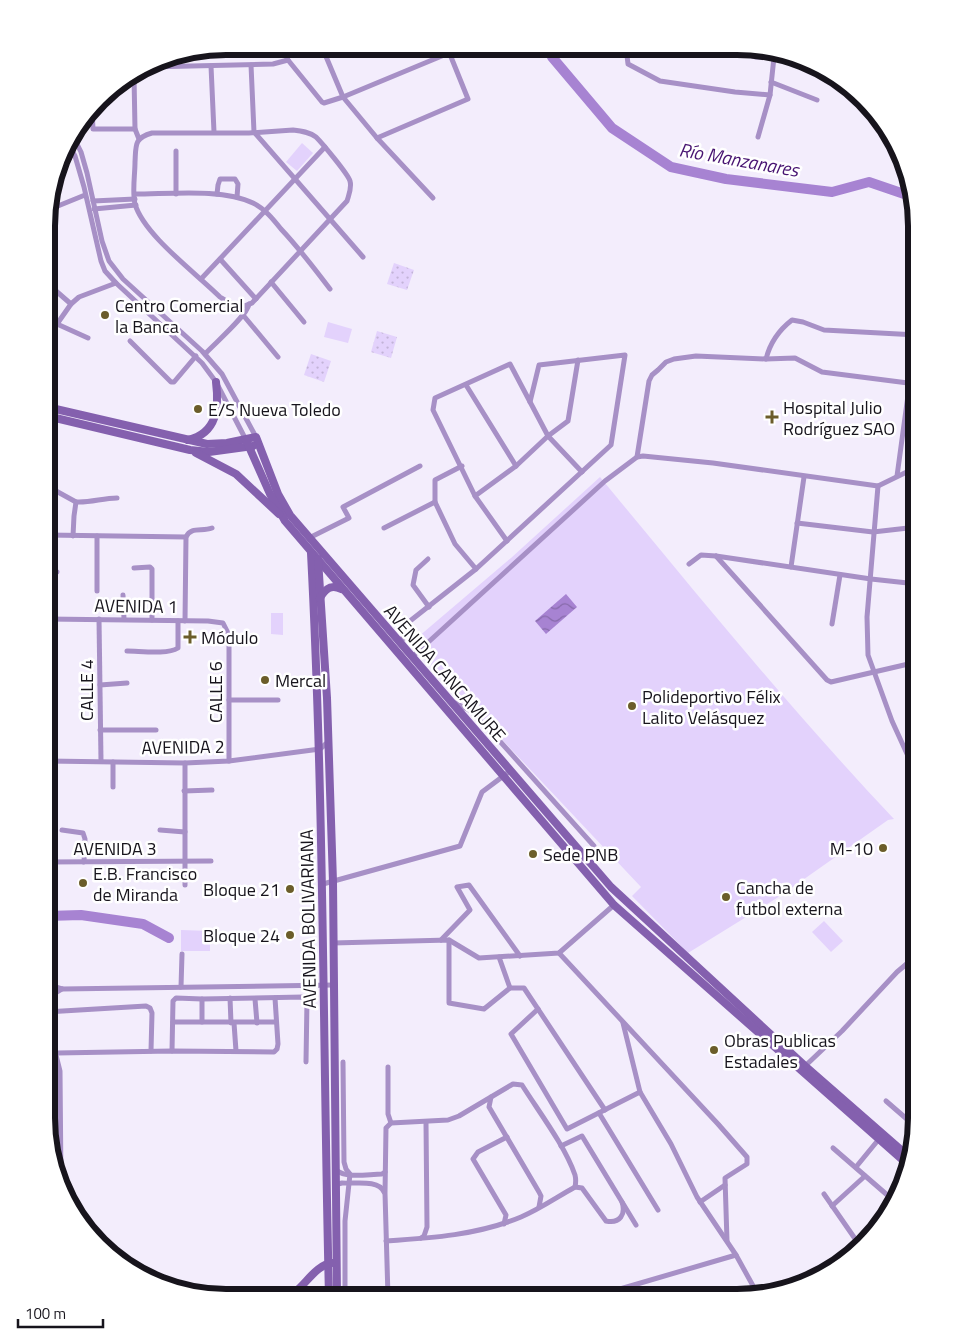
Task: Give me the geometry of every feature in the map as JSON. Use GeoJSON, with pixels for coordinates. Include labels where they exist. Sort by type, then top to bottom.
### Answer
{"type":"FeatureCollection","features":[{"type":"Feature","properties":{"kind":"main road"},"geometry":{"type":"LineString","coordinates":[[187,440],[200,435],[215,418],[218,411],[216,382]]}},
{"type":"Feature","properties":{"kind":"main road"},"geometry":{"type":"LineString","coordinates":[[55,409],[207,444],[248,443]]}},
{"type":"Feature","properties":{"kind":"main road"},"geometry":{"type":"LineString","coordinates":[[55,418],[190,450],[209,452],[257,441]]}},
{"type":"Feature","properties":{"kind":"main road","name":"AVENIDA CANCAMURE"},"geometry":{"type":"LineString","coordinates":[[257,441],[278,494],[290,515],[312,545],[412,657],[611,887],[903,1159]]}},
{"type":"Feature","properties":{"kind":"main road","name":"AVENIDA CANCAMURE"},"geometry":{"type":"LineString","coordinates":[[248,443],[270,494],[285,521],[312,545]]}},
{"type":"Feature","properties":{"kind":"main road"},"geometry":{"type":"LineString","coordinates":[[190,450],[236,474],[285,521]]}},
{"type":"Feature","properties":{"kind":"main road","name":"AVENIDA BOLIVARIANA"},"geometry":{"type":"LineString","coordinates":[[312,545],[318,560],[329,754],[333,882],[336,1187],[333,1263],[330,1289]]}},
{"type":"Feature","properties":{"kind":"main road","name":"AVENIDA BOLIVARIANA"},"geometry":{"type":"LineString","coordinates":[[312,545],[320,748],[324,986],[335,1289]]}},
{"type":"Feature","properties":{"kind":"main road","name":"AVENIDA CANCAMURE"},"geometry":{"type":"LineString","coordinates":[[318,560],[614,905],[905,1153]]}},
{"type":"Feature","properties":{"kind":"main road"},"geometry":{"type":"LineString","coordinates":[[320,598],[329,587],[333,586],[343,590]]}},
{"type":"Feature","properties":{"kind":"main road"},"geometry":{"type":"LineString","coordinates":[[300,1289],[317,1270],[333,1263]]}},
{"type":"Feature","properties":{"kind":"street"},"geometry":{"type":"LineString","coordinates":[[286,55],[322,102],[329,102],[343,97],[444,55]]}},
{"type":"Feature","properties":{"kind":"street"},"geometry":{"type":"LineString","coordinates":[[326,55],[343,97],[377,138],[433,198]]}},
{"type":"Feature","properties":{"kind":"street"},"geometry":{"type":"LineString","coordinates":[[377,138],[468,99],[450,55]]}},
{"type":"Feature","properties":{"kind":"street"},"geometry":{"type":"LineString","coordinates":[[627,55],[628,64],[660,81],[770,95]]}},
{"type":"Feature","properties":{"kind":"street"},"geometry":{"type":"LineString","coordinates":[[752,56],[764,57]]}},
{"type":"Feature","properties":{"kind":"street"},"geometry":{"type":"LineString","coordinates":[[758,137],[770,95],[774,59]]}},
{"type":"Feature","properties":{"kind":"street"},"geometry":{"type":"LineString","coordinates":[[166,66],[273,64],[288,60]]}},
{"type":"Feature","properties":{"kind":"street"},"geometry":{"type":"LineString","coordinates":[[251,65],[254,132],[363,257]]}},
{"type":"Feature","properties":{"kind":"street"},"geometry":{"type":"LineString","coordinates":[[211,66],[214,132]]}},
{"type":"Feature","properties":{"kind":"street"},"geometry":{"type":"LineString","coordinates":[[134,82],[135,129],[139,138],[137,143],[135,199],[150,232],[220,297],[232,305],[249,304],[256,298],[328,218],[347,201],[351,188],[347,175],[316,137],[305,131],[152,133],[139,138]]}},
{"type":"Feature","properties":{"kind":"street"},"geometry":{"type":"LineString","coordinates":[[771,82],[817,100]]}},
{"type":"Feature","properties":{"kind":"street"},"geometry":{"type":"LineString","coordinates":[[92,119],[93,129],[135,129]]}},
{"type":"Feature","properties":{"kind":"street","name":"AVENIDA CANCAMURE"},"geometry":{"type":"LineString","coordinates":[[76,143],[81,152],[94,200],[102,241],[109,261],[123,279],[205,354],[222,374],[257,441]]}},
{"type":"Feature","properties":{"kind":"street"},"geometry":{"type":"LineString","coordinates":[[201,279],[324,147]]}},
{"type":"Feature","properties":{"kind":"street"},"geometry":{"type":"LineString","coordinates":[[56,207],[85,195],[72,151]]}},
{"type":"Feature","properties":{"kind":"street"},"geometry":{"type":"LineString","coordinates":[[176,151],[176,194]]}},
{"type":"Feature","properties":{"kind":"street"},"geometry":{"type":"LineString","coordinates":[[218,194],[220,179],[235,179],[238,184],[237,197]]}},
{"type":"Feature","properties":{"kind":"street"},"geometry":{"type":"LineString","coordinates":[[87,202],[176,194],[218,194],[237,197],[264,210],[300,250],[330,289]]}},
{"type":"Feature","properties":{"kind":"street","name":"AVENIDA CANCAMURE"},"geometry":{"type":"LineString","coordinates":[[85,195],[105,271],[196,356],[216,382],[248,443]]}},
{"type":"Feature","properties":{"kind":"street"},"geometry":{"type":"LineString","coordinates":[[88,210],[110,208],[135,199]]}},
{"type":"Feature","properties":{"kind":"street"},"geometry":{"type":"LineString","coordinates":[[109,200],[110,208]]}},
{"type":"Feature","properties":{"kind":"street"},"geometry":{"type":"LineString","coordinates":[[220,259],[256,298]]}},
{"type":"Feature","properties":{"kind":"street"},"geometry":{"type":"LineString","coordinates":[[272,282],[304,322]]}},
{"type":"Feature","properties":{"kind":"street"},"geometry":{"type":"LineString","coordinates":[[88,338],[57,324],[71,304],[79,298],[116,283]]}},
{"type":"Feature","properties":{"kind":"street"},"geometry":{"type":"LineString","coordinates":[[55,290],[71,304]]}},
{"type":"Feature","properties":{"kind":"street"},"geometry":{"type":"LineString","coordinates":[[205,354],[243,315],[249,308],[249,304]]}},
{"type":"Feature","properties":{"kind":"street"},"geometry":{"type":"LineString","coordinates":[[243,315],[278,357]]}},
{"type":"Feature","properties":{"kind":"street"},"geometry":{"type":"LineString","coordinates":[[766,359],[768,350],[776,335],[792,320],[824,330],[908,335]]}},
{"type":"Feature","properties":{"kind":"street"},"geometry":{"type":"LineString","coordinates":[[130,341],[172,382],[196,356]]}},
{"type":"Feature","properties":{"kind":"street"},"geometry":{"type":"LineString","coordinates":[[401,645],[410,620],[429,607],[476,568],[612,445],[625,355],[539,365],[530,402]]}},
{"type":"Feature","properties":{"kind":"street"},"geometry":{"type":"LineString","coordinates":[[637,457],[647,386],[652,375],[666,362],[674,359],[696,356],[766,359],[795,358],[822,372],[908,383]]}},
{"type":"Feature","properties":{"kind":"street"},"geometry":{"type":"LineString","coordinates":[[476,496],[516,466],[548,436],[568,422],[578,360]]}},
{"type":"Feature","properties":{"kind":"street"},"geometry":{"type":"LineString","coordinates":[[507,540],[476,496],[433,410],[435,398],[510,364],[548,436],[582,472]]}},
{"type":"Feature","properties":{"kind":"street"},"geometry":{"type":"LineString","coordinates":[[466,385],[516,466]]}},
{"type":"Feature","properties":{"kind":"street"},"geometry":{"type":"LineString","coordinates":[[897,476],[908,395]]}},
{"type":"Feature","properties":{"kind":"street"},"geometry":{"type":"LineString","coordinates":[[412,657],[605,481],[637,457],[648,456],[878,486],[908,471]]}},
{"type":"Feature","properties":{"kind":"street"},"geometry":{"type":"LineString","coordinates":[[312,545],[349,518],[343,508],[420,466]]}},
{"type":"Feature","properties":{"kind":"street"},"geometry":{"type":"LineString","coordinates":[[462,466],[435,480],[436,502],[455,544],[476,568]]}},
{"type":"Feature","properties":{"kind":"street"},"geometry":{"type":"LineString","coordinates":[[790,567],[804,477]]}},
{"type":"Feature","properties":{"kind":"street"},"geometry":{"type":"LineString","coordinates":[[878,486],[867,617],[868,655],[896,730],[908,756]]}},
{"type":"Feature","properties":{"kind":"street"},"geometry":{"type":"LineString","coordinates":[[55,490],[76,502],[87,503],[117,498]]}},
{"type":"Feature","properties":{"kind":"street"},"geometry":{"type":"LineString","coordinates":[[74,536],[76,502]]}},
{"type":"Feature","properties":{"kind":"street"},"geometry":{"type":"LineString","coordinates":[[384,528],[436,502]]}},
{"type":"Feature","properties":{"kind":"street"},"geometry":{"type":"LineString","coordinates":[[797,523],[873,532],[908,528]]}},
{"type":"Feature","properties":{"kind":"street"},"geometry":{"type":"LineString","coordinates":[[185,621],[186,537],[193,530],[212,528]]}},
{"type":"Feature","properties":{"kind":"street"},"geometry":{"type":"LineString","coordinates":[[55,535],[186,537]]}},
{"type":"Feature","properties":{"kind":"street"},"geometry":{"type":"LineString","coordinates":[[97,536],[97,591]]}},
{"type":"Feature","properties":{"kind":"street"},"geometry":{"type":"LineString","coordinates":[[689,564],[701,555],[716,556],[840,575],[908,583]]}},
{"type":"Feature","properties":{"kind":"street"},"geometry":{"type":"LineString","coordinates":[[716,556],[827,680],[832,682],[908,664]]}},
{"type":"Feature","properties":{"kind":"street"},"geometry":{"type":"LineString","coordinates":[[428,559],[416,570],[413,585],[429,607]]}},
{"type":"Feature","properties":{"kind":"street"},"geometry":{"type":"LineString","coordinates":[[134,568],[150,567],[152,569],[152,620]]}},
{"type":"Feature","properties":{"kind":"street"},"geometry":{"type":"LineString","coordinates":[[832,624],[840,575]]}},
{"type":"Feature","properties":{"kind":"street"},"geometry":{"type":"LineString","coordinates":[[123,595],[124,619]]}},
{"type":"Feature","properties":{"kind":"street","name":"AVENIDA 1"},"geometry":{"type":"LineString","coordinates":[[55,619],[208,621],[223,624]]}},
{"type":"Feature","properties":{"kind":"street","name":"CALLE 4"},"geometry":{"type":"LineString","coordinates":[[99,619],[101,761]]}},
{"type":"Feature","properties":{"kind":"street"},"geometry":{"type":"LineString","coordinates":[[127,651],[166,652],[176,650],[178,648],[178,621]]}},
{"type":"Feature","properties":{"kind":"street","name":"CALLE 6"},"geometry":{"type":"LineString","coordinates":[[223,624],[229,635],[229,761]]}},
{"type":"Feature","properties":{"kind":"street"},"geometry":{"type":"LineString","coordinates":[[100,685],[127,683]]}},
{"type":"Feature","properties":{"kind":"street"},"geometry":{"type":"LineString","coordinates":[[430,691],[437,686]]}},
{"type":"Feature","properties":{"kind":"street"},"geometry":{"type":"LineString","coordinates":[[229,700],[278,700]]}},
{"type":"Feature","properties":{"kind":"street"},"geometry":{"type":"LineString","coordinates":[[450,701],[469,710],[487,727],[594,846],[593,851],[578,862]]}},
{"type":"Feature","properties":{"kind":"street"},"geometry":{"type":"LineString","coordinates":[[100,730],[156,730]]}},
{"type":"Feature","properties":{"kind":"street"},"geometry":{"type":"LineString","coordinates":[[328,742],[320,748],[329,754]]}},
{"type":"Feature","properties":{"kind":"street","name":"AVENIDA 2"},"geometry":{"type":"LineString","coordinates":[[55,761],[184,763],[229,761],[320,748]]}},
{"type":"Feature","properties":{"kind":"street"},"geometry":{"type":"LineString","coordinates":[[113,762],[113,787]]}},
{"type":"Feature","properties":{"kind":"street"},"geometry":{"type":"LineString","coordinates":[[184,763],[185,885]]}},
{"type":"Feature","properties":{"kind":"street"},"geometry":{"type":"LineString","coordinates":[[323,884],[460,846],[482,792],[510,771]]}},
{"type":"Feature","properties":{"kind":"street"},"geometry":{"type":"LineString","coordinates":[[184,791],[212,790]]}},
{"type":"Feature","properties":{"kind":"street"},"geometry":{"type":"LineString","coordinates":[[62,830],[83,833],[85,838],[84,862]]}},
{"type":"Feature","properties":{"kind":"street"},"geometry":{"type":"LineString","coordinates":[[160,830],[184,832]]}},
{"type":"Feature","properties":{"kind":"street","name":"AVENIDA 3"},"geometry":{"type":"LineString","coordinates":[[55,862],[211,861]]}},
{"type":"Feature","properties":{"kind":"street"},"geometry":{"type":"LineString","coordinates":[[441,940],[470,910],[457,887],[469,885],[520,956]]}},
{"type":"Feature","properties":{"kind":"street"},"geometry":{"type":"LineString","coordinates":[[333,943],[449,940],[479,958],[559,953],[614,905]]}},
{"type":"Feature","properties":{"kind":"street"},"geometry":{"type":"LineString","coordinates":[[644,932],[651,926]]}},
{"type":"Feature","properties":{"kind":"street"},"geometry":{"type":"LineString","coordinates":[[449,940],[449,1003],[484,1008],[510,988],[524,988],[606,1110]]}},
{"type":"Feature","properties":{"kind":"street"},"geometry":{"type":"LineString","coordinates":[[559,953],[747,1157],[747,1164],[726,1176],[727,1241]]}},
{"type":"Feature","properties":{"kind":"street"},"geometry":{"type":"LineString","coordinates":[[181,988],[182,954]]}},
{"type":"Feature","properties":{"kind":"street"},"geometry":{"type":"LineString","coordinates":[[500,957],[510,988]]}},
{"type":"Feature","properties":{"kind":"street"},"geometry":{"type":"LineString","coordinates":[[803,1068],[842,1031],[908,962]]}},
{"type":"Feature","properties":{"kind":"street"},"geometry":{"type":"LineString","coordinates":[[55,987],[62,989],[334,986]]}},
{"type":"Feature","properties":{"kind":"street"},"geometry":{"type":"LineString","coordinates":[[55,994],[62,989]]}},
{"type":"Feature","properties":{"kind":"street"},"geometry":{"type":"LineString","coordinates":[[172,1051],[174,999],[303,997],[307,1000],[306,1062]]}},
{"type":"Feature","properties":{"kind":"street"},"geometry":{"type":"LineString","coordinates":[[230,998],[236,1051]]}},
{"type":"Feature","properties":{"kind":"street"},"geometry":{"type":"LineString","coordinates":[[57,1053],[151,1051],[274,1052],[277,1049],[275,998]]}},
{"type":"Feature","properties":{"kind":"street"},"geometry":{"type":"LineString","coordinates":[[202,999],[202,1022]]}},
{"type":"Feature","properties":{"kind":"street"},"geometry":{"type":"LineString","coordinates":[[255,999],[257,1023]]}},
{"type":"Feature","properties":{"kind":"street"},"geometry":{"type":"LineString","coordinates":[[55,1013],[146,1006],[150,1008],[152,1014],[151,1051]]}},
{"type":"Feature","properties":{"kind":"street"},"geometry":{"type":"LineString","coordinates":[[538,1009],[511,1034],[567,1129],[640,1092]]}},
{"type":"Feature","properties":{"kind":"street"},"geometry":{"type":"LineString","coordinates":[[173,1022],[276,1022]]}},
{"type":"Feature","properties":{"kind":"street"},"geometry":{"type":"LineString","coordinates":[[623,1022],[640,1092],[671,1144],[700,1202],[736,1255],[754,1288]]}},
{"type":"Feature","properties":{"kind":"street"},"geometry":{"type":"LineString","coordinates":[[55,1046],[60,1071],[62,1165]]}},
{"type":"Feature","properties":{"kind":"street"},"geometry":{"type":"LineString","coordinates":[[343,1062],[344,1162],[350,1174],[345,1221],[345,1289]]}},
{"type":"Feature","properties":{"kind":"street"},"geometry":{"type":"LineString","coordinates":[[388,1067],[388,1114],[392,1123]]}},
{"type":"Feature","properties":{"kind":"street"},"geometry":{"type":"LineString","coordinates":[[388,1289],[385,1193],[386,1128],[392,1123],[401,1121],[426,1122],[448,1120],[481,1104],[513,1084],[522,1085],[561,1146],[575,1175],[575,1187]]}},
{"type":"Feature","properties":{"kind":"street"},"geometry":{"type":"LineString","coordinates":[[491,1097],[489,1106],[541,1196],[552,1200]]}},
{"type":"Feature","properties":{"kind":"street"},"geometry":{"type":"LineString","coordinates":[[886,1101],[908,1120]]}},
{"type":"Feature","properties":{"kind":"street"},"geometry":{"type":"LineString","coordinates":[[481,1104],[489,1106]]}},
{"type":"Feature","properties":{"kind":"street"},"geometry":{"type":"LineString","coordinates":[[599,1113],[658,1210]]}},
{"type":"Feature","properties":{"kind":"street"},"geometry":{"type":"LineString","coordinates":[[418,1239],[424,1236],[427,1226],[426,1122]]}},
{"type":"Feature","properties":{"kind":"street"},"geometry":{"type":"LineString","coordinates":[[561,1146],[582,1136],[636,1225]]}},
{"type":"Feature","properties":{"kind":"street"},"geometry":{"type":"LineString","coordinates":[[504,1224],[506,1215],[473,1159],[478,1152],[507,1137]]}},
{"type":"Feature","properties":{"kind":"street"},"geometry":{"type":"LineString","coordinates":[[856,1167],[879,1139]]}},
{"type":"Feature","properties":{"kind":"street"},"geometry":{"type":"LineString","coordinates":[[833,1148],[888,1197]]}},
{"type":"Feature","properties":{"kind":"street"},"geometry":{"type":"LineString","coordinates":[[335,1170],[341,1174],[382,1174],[385,1172]]}},
{"type":"Feature","properties":{"kind":"street"},"geometry":{"type":"LineString","coordinates":[[832,1206],[865,1176]]}},
{"type":"Feature","properties":{"kind":"street"},"geometry":{"type":"LineString","coordinates":[[336,1187],[338,1184],[379,1185],[384,1189],[385,1193]]}},
{"type":"Feature","properties":{"kind":"street"},"geometry":{"type":"LineString","coordinates":[[700,1202],[725,1185]]}},
{"type":"Feature","properties":{"kind":"street"},"geometry":{"type":"LineString","coordinates":[[386,1241],[418,1239],[485,1230],[522,1217],[575,1187],[582,1188],[606,1222],[613,1222],[621,1218],[624,1212],[622,1202]]}},
{"type":"Feature","properties":{"kind":"street"},"geometry":{"type":"LineString","coordinates":[[824,1194],[856,1241]]}},
{"type":"Feature","properties":{"kind":"street"},"geometry":{"type":"LineString","coordinates":[[539,1207],[541,1196]]}},
{"type":"Feature","properties":{"kind":"street"},"geometry":{"type":"LineString","coordinates":[[620,1289],[736,1255]]}},
{"type":"Feature","properties":{"kind":"shaded area"},"geometry":{"type":"Polygon","coordinates":[[[302,143],[313,153],[297,171],[286,162],[302,143]]]}},
{"type":"Feature","properties":{"kind":"shaded area"},"geometry":{"type":"Polygon","coordinates":[[[394,263],[414,270],[407,290],[387,284],[394,263]]]}},
{"type":"Feature","properties":{"kind":"shaded area"},"geometry":{"type":"Polygon","coordinates":[[[328,322],[352,329],[348,343],[324,337],[328,322]]]}},
{"type":"Feature","properties":{"kind":"shaded area"},"geometry":{"type":"Polygon","coordinates":[[[377,331],[397,337],[391,358],[371,352],[377,331]]]}},
{"type":"Feature","properties":{"kind":"shaded area"},"geometry":{"type":"Polygon","coordinates":[[[311,354],[331,361],[324,382],[304,375],[311,354]]]}},
{"type":"Feature","properties":{"kind":"shaded area","name":"Polideportivo Félix Lalito Velásquez"},"geometry":{"type":"Polygon","coordinates":[[[600,477],[781,693],[894,819],[888,820],[780,896],[688,953],[632,896],[641,887],[411,643],[511,558],[600,477]]]}},
{"type":"Feature","properties":{"kind":"shaded area"},"geometry":{"type":"Polygon","coordinates":[[[271,613],[283,613],[283,635],[271,634],[271,613]]]}},
{"type":"Feature","properties":{"kind":"shaded area"},"geometry":{"type":"Polygon","coordinates":[[[824,921],[843,941],[831,952],[812,932],[824,921]]]}},
{"type":"Feature","properties":{"kind":"shaded area"},"geometry":{"type":"Polygon","coordinates":[[[181,930],[210,931],[210,951],[181,951],[181,930]]]}},
{"type":"Feature","properties":{"kind":"water"},"geometry":{"type":"Polygon","coordinates":[[[566,594],[577,607],[546,634],[535,621],[566,594]]]}},
{"type":"Feature","properties":{"kind":"waterway","name":"Río Manzanares"},"geometry":{"type":"LineString","coordinates":[[551,55],[612,128],[671,167],[726,179],[832,192],[869,182],[905,194]]}},
{"type":"Feature","properties":{"kind":"waterway"},"geometry":{"type":"LineString","coordinates":[[55,916],[81,915],[143,924],[169,938]]}},
{"type":"Feature","properties":{"kind":"place","name":"Centro Comercial la Banca"},"geometry":{"type":"Point","coordinates":[105,315]}},
{"type":"Feature","properties":{"kind":"place","name":"E/S Nueva Toledo"},"geometry":{"type":"Point","coordinates":[198,409]}},
{"type":"Feature","properties":{"kind":"place","name":"Hospital Julio Rodríguez SAO"},"geometry":{"type":"Point","coordinates":[772,417]}},
{"type":"Feature","properties":{"kind":"place","name":"Módulo"},"geometry":{"type":"Point","coordinates":[190,637]}},
{"type":"Feature","properties":{"kind":"place","name":"Mercal"},"geometry":{"type":"Point","coordinates":[265,680]}},
{"type":"Feature","properties":{"kind":"place","name":"Polideportivo Félix Lalito Velásquez"},"geometry":{"type":"Point","coordinates":[632,706]}},
{"type":"Feature","properties":{"kind":"place","name":"M-10"},"geometry":{"type":"Point","coordinates":[883,848]}},
{"type":"Feature","properties":{"kind":"place","name":"Sede PNB"},"geometry":{"type":"Point","coordinates":[533,854]}},
{"type":"Feature","properties":{"kind":"place","name":"E.B. Francisco de Miranda"},"geometry":{"type":"Point","coordinates":[83,883]}},
{"type":"Feature","properties":{"kind":"place","name":"Bloque 21"},"geometry":{"type":"Point","coordinates":[290,889]}},
{"type":"Feature","properties":{"kind":"place","name":"Cancha de futbol externa"},"geometry":{"type":"Point","coordinates":[726,897]}},
{"type":"Feature","properties":{"kind":"place","name":"Bloque 24"},"geometry":{"type":"Point","coordinates":[290,935]}},
{"type":"Feature","properties":{"kind":"place","name":"Obras Publicas Estadales"},"geometry":{"type":"Point","coordinates":[714,1050]}}]}
